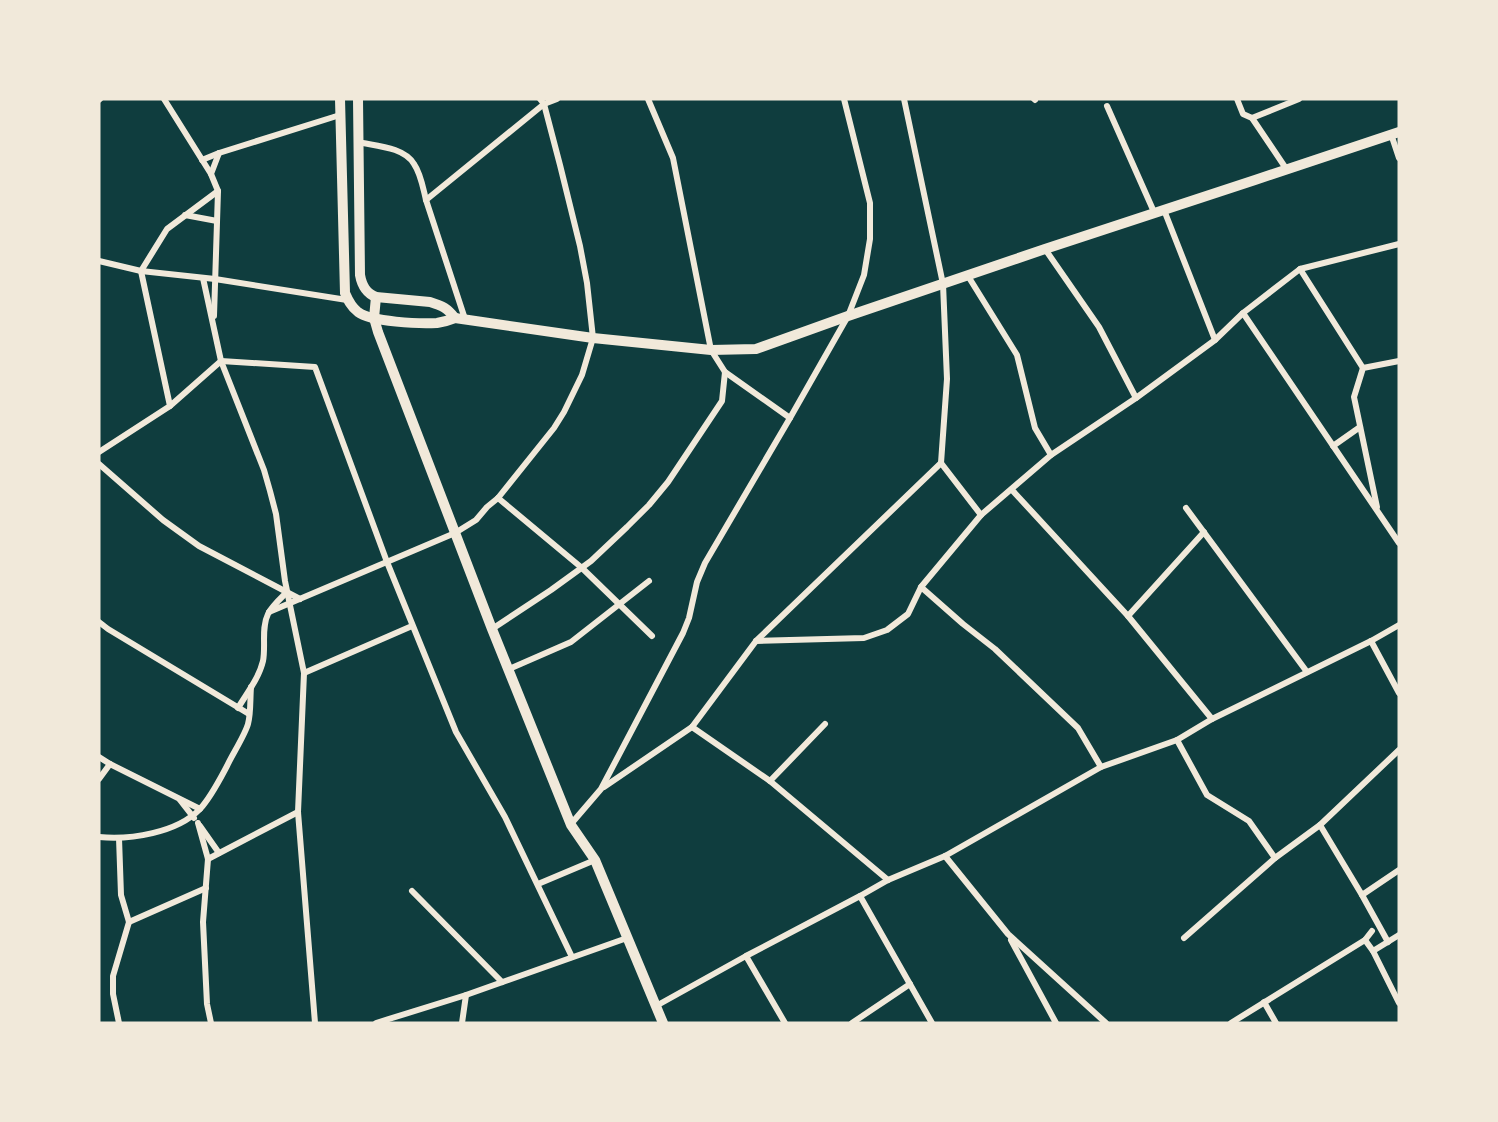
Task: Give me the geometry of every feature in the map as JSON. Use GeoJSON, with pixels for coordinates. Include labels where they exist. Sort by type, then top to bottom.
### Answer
{"type":"FeatureCollection","features":[{"type":"Feature","properties":{"kind":"street"},"geometry":{"type":"LineString","coordinates":[[164,99],[211,174],[218,191],[213,326]]}},
{"type":"Feature","properties":{"kind":"street"},"geometry":{"type":"LineString","coordinates":[[340,99],[345,285],[348,300],[358,313],[374,318],[405,322],[440,323],[460,318],[593,338],[711,350],[756,349],[1045,249],[1395,133],[1399,158]]}},
{"type":"Feature","properties":{"kind":"street"},"geometry":{"type":"LineString","coordinates":[[358,99],[360,275],[364,289],[376,297],[430,303],[446,308],[460,318]]}},
{"type":"Feature","properties":{"kind":"street"},"geometry":{"type":"LineString","coordinates":[[426,200],[542,102],[557,99]]}},
{"type":"Feature","properties":{"kind":"street"},"geometry":{"type":"LineString","coordinates":[[648,99],[673,158],[711,350],[725,372],[790,418]]}},
{"type":"Feature","properties":{"kind":"street"},"geometry":{"type":"LineString","coordinates":[[571,825],[602,789],[686,627],[697,582],[705,563],[848,316],[864,275],[870,239],[870,203],[844,99]]}},
{"type":"Feature","properties":{"kind":"street"},"geometry":{"type":"LineString","coordinates":[[904,99],[943,284],[947,379],[941,463],[981,515]]}},
{"type":"Feature","properties":{"kind":"street"},"geometry":{"type":"LineString","coordinates":[[1237,99],[1243,114],[1252,118],[1287,170]]}},
{"type":"Feature","properties":{"kind":"street"},"geometry":{"type":"LineString","coordinates":[[1252,118],[1299,99]]}},
{"type":"Feature","properties":{"kind":"street"},"geometry":{"type":"LineString","coordinates":[[269,612],[455,534],[476,520],[498,498],[554,428],[564,411],[582,375],[593,338],[583,264],[561,165],[542,102]]}},
{"type":"Feature","properties":{"kind":"street"},"geometry":{"type":"LineString","coordinates":[[1107,106],[1159,211],[1215,340]]}},
{"type":"Feature","properties":{"kind":"street"},"geometry":{"type":"LineString","coordinates":[[202,160],[340,115]]}},
{"type":"Feature","properties":{"kind":"street"},"geometry":{"type":"LineString","coordinates":[[358,142],[396,151],[406,155],[414,162],[460,318]]}},
{"type":"Feature","properties":{"kind":"street"},"geometry":{"type":"LineString","coordinates":[[211,174],[219,153]]}},
{"type":"Feature","properties":{"kind":"street"},"geometry":{"type":"LineString","coordinates":[[170,406],[141,271],[167,229],[218,191]]}},
{"type":"Feature","properties":{"kind":"street"},"geometry":{"type":"LineString","coordinates":[[185,215],[217,221]]}},
{"type":"Feature","properties":{"kind":"street"},"geometry":{"type":"LineString","coordinates":[[756,641],[864,638],[887,630],[908,614],[921,587],[981,515],[1051,455],[1136,398],[1215,340],[1243,313],[1300,269],[1399,244]]}},
{"type":"Feature","properties":{"kind":"street"},"geometry":{"type":"LineString","coordinates":[[1045,249],[1099,327],[1136,398]]}},
{"type":"Feature","properties":{"kind":"street"},"geometry":{"type":"LineString","coordinates":[[99,261],[141,271],[215,279],[348,300]]}},
{"type":"Feature","properties":{"kind":"street"},"geometry":{"type":"LineString","coordinates":[[1300,269],[1363,368],[1354,397],[1378,511]]}},
{"type":"Feature","properties":{"kind":"street"},"geometry":{"type":"LineString","coordinates":[[968,276],[1017,355],[1035,428],[1051,455]]}},
{"type":"Feature","properties":{"kind":"street"},"geometry":{"type":"LineString","coordinates":[[203,278],[221,361],[270,490],[276,514],[287,592],[304,673],[298,812],[315,1023]]}},
{"type":"Feature","properties":{"kind":"street"},"geometry":{"type":"LineString","coordinates":[[376,297],[374,318],[378,332],[492,629],[571,825],[595,860],[663,1023]]}},
{"type":"Feature","properties":{"kind":"street"},"geometry":{"type":"LineString","coordinates":[[1243,313],[1399,543]]}},
{"type":"Feature","properties":{"kind":"street"},"geometry":{"type":"LineString","coordinates":[[99,452],[170,406],[221,361],[315,367],[387,562],[456,732],[505,817],[572,957]]}},
{"type":"Feature","properties":{"kind":"street"},"geometry":{"type":"LineString","coordinates":[[1363,368],[1399,361]]}},
{"type":"Feature","properties":{"kind":"street"},"geometry":{"type":"LineString","coordinates":[[492,629],[582,568],[649,505],[668,482],[723,401],[725,372]]}},
{"type":"Feature","properties":{"kind":"street"},"geometry":{"type":"LineString","coordinates":[[1333,446],[1360,427]]}},
{"type":"Feature","properties":{"kind":"street"},"geometry":{"type":"LineString","coordinates":[[602,789],[692,727],[756,641],[941,463]]}},
{"type":"Feature","properties":{"kind":"street"},"geometry":{"type":"LineString","coordinates":[[99,464],[191,541],[300,599]]}},
{"type":"Feature","properties":{"kind":"street"},"geometry":{"type":"LineString","coordinates":[[1012,490],[1128,616],[1212,719]]}},
{"type":"Feature","properties":{"kind":"street"},"geometry":{"type":"LineString","coordinates":[[498,498],[582,568],[652,636]]}},
{"type":"Feature","properties":{"kind":"street"},"geometry":{"type":"LineString","coordinates":[[1186,508],[1307,672]]}},
{"type":"Feature","properties":{"kind":"street"},"geometry":{"type":"LineString","coordinates":[[1128,616],[1204,532]]}},
{"type":"Feature","properties":{"kind":"street"},"geometry":{"type":"LineString","coordinates":[[509,669],[571,642],[649,581]]}},
{"type":"Feature","properties":{"kind":"street"},"geometry":{"type":"LineString","coordinates":[[921,587],[994,649],[1078,728],[1101,767]]}},
{"type":"Feature","properties":{"kind":"street"},"geometry":{"type":"LineString","coordinates":[[238,708],[258,674],[263,660],[265,624],[269,612],[287,592]]}},
{"type":"Feature","properties":{"kind":"street"},"geometry":{"type":"LineString","coordinates":[[99,622],[249,714]]}},
{"type":"Feature","properties":{"kind":"street"},"geometry":{"type":"LineString","coordinates":[[656,1006],[888,880],[945,856],[1101,767],[1177,740],[1212,719],[1399,625]]}},
{"type":"Feature","properties":{"kind":"street"},"geometry":{"type":"LineString","coordinates":[[304,673],[412,626]]}},
{"type":"Feature","properties":{"kind":"street"},"geometry":{"type":"LineString","coordinates":[[1371,641],[1399,693]]}},
{"type":"Feature","properties":{"kind":"street"},"geometry":{"type":"LineString","coordinates":[[99,837],[119,838],[143,835],[165,829],[193,816],[215,788],[248,725],[251,687]]}},
{"type":"Feature","properties":{"kind":"street"},"geometry":{"type":"LineString","coordinates":[[770,781],[825,724]]}},
{"type":"Feature","properties":{"kind":"street"},"geometry":{"type":"LineString","coordinates":[[692,727],[770,781],[888,880]]}},
{"type":"Feature","properties":{"kind":"street"},"geometry":{"type":"LineString","coordinates":[[1177,740],[1207,795],[1249,821],[1275,858]]}},
{"type":"Feature","properties":{"kind":"street"},"geometry":{"type":"LineString","coordinates":[[1184,938],[1275,858],[1320,825],[1399,750]]}},
{"type":"Feature","properties":{"kind":"street"},"geometry":{"type":"LineString","coordinates":[[99,757],[200,809]]}},
{"type":"Feature","properties":{"kind":"street"},"geometry":{"type":"LineString","coordinates":[[99,779],[110,764]]}},
{"type":"Feature","properties":{"kind":"street"},"geometry":{"type":"LineString","coordinates":[[179,799],[219,853]]}},
{"type":"Feature","properties":{"kind":"street"},"geometry":{"type":"LineString","coordinates":[[208,859],[298,812]]}},
{"type":"Feature","properties":{"kind":"street"},"geometry":{"type":"LineString","coordinates":[[198,823],[208,859],[203,922],[207,1004],[212,1023]]}},
{"type":"Feature","properties":{"kind":"street"},"geometry":{"type":"LineString","coordinates":[[1320,825],[1388,942]]}},
{"type":"Feature","properties":{"kind":"street"},"geometry":{"type":"LineString","coordinates":[[119,838],[121,895],[129,922],[113,976],[112,994],[119,1023]]}},
{"type":"Feature","properties":{"kind":"street"},"geometry":{"type":"LineString","coordinates":[[945,856],[1008,934],[1106,1023]]}},
{"type":"Feature","properties":{"kind":"street"},"geometry":{"type":"LineString","coordinates":[[538,884],[595,860]]}},
{"type":"Feature","properties":{"kind":"street"},"geometry":{"type":"LineString","coordinates":[[1362,895],[1399,870]]}},
{"type":"Feature","properties":{"kind":"street"},"geometry":{"type":"LineString","coordinates":[[129,922],[206,888]]}},
{"type":"Feature","properties":{"kind":"street"},"geometry":{"type":"LineString","coordinates":[[412,891],[502,982]]}},
{"type":"Feature","properties":{"kind":"street"},"geometry":{"type":"LineString","coordinates":[[860,897],[932,1023]]}},
{"type":"Feature","properties":{"kind":"street"},"geometry":{"type":"LineString","coordinates":[[1231,1023],[1365,940],[1372,931]]}},
{"type":"Feature","properties":{"kind":"street"},"geometry":{"type":"LineString","coordinates":[[1008,934],[1056,1023]]}},
{"type":"Feature","properties":{"kind":"street"},"geometry":{"type":"LineString","coordinates":[[1373,951],[1399,935]]}},
{"type":"Feature","properties":{"kind":"street"},"geometry":{"type":"LineString","coordinates":[[376,1023],[466,995],[627,938]]}},
{"type":"Feature","properties":{"kind":"street"},"geometry":{"type":"LineString","coordinates":[[1365,940],[1399,1001]]}},
{"type":"Feature","properties":{"kind":"street"},"geometry":{"type":"LineString","coordinates":[[746,956],[785,1023]]}},
{"type":"Feature","properties":{"kind":"street"},"geometry":{"type":"LineString","coordinates":[[852,1023],[909,984]]}},
{"type":"Feature","properties":{"kind":"street"},"geometry":{"type":"LineString","coordinates":[[462,1023],[466,995]]}},
{"type":"Feature","properties":{"kind":"street"},"geometry":{"type":"LineString","coordinates":[[1264,1002],[1276,1023]]}}]}
